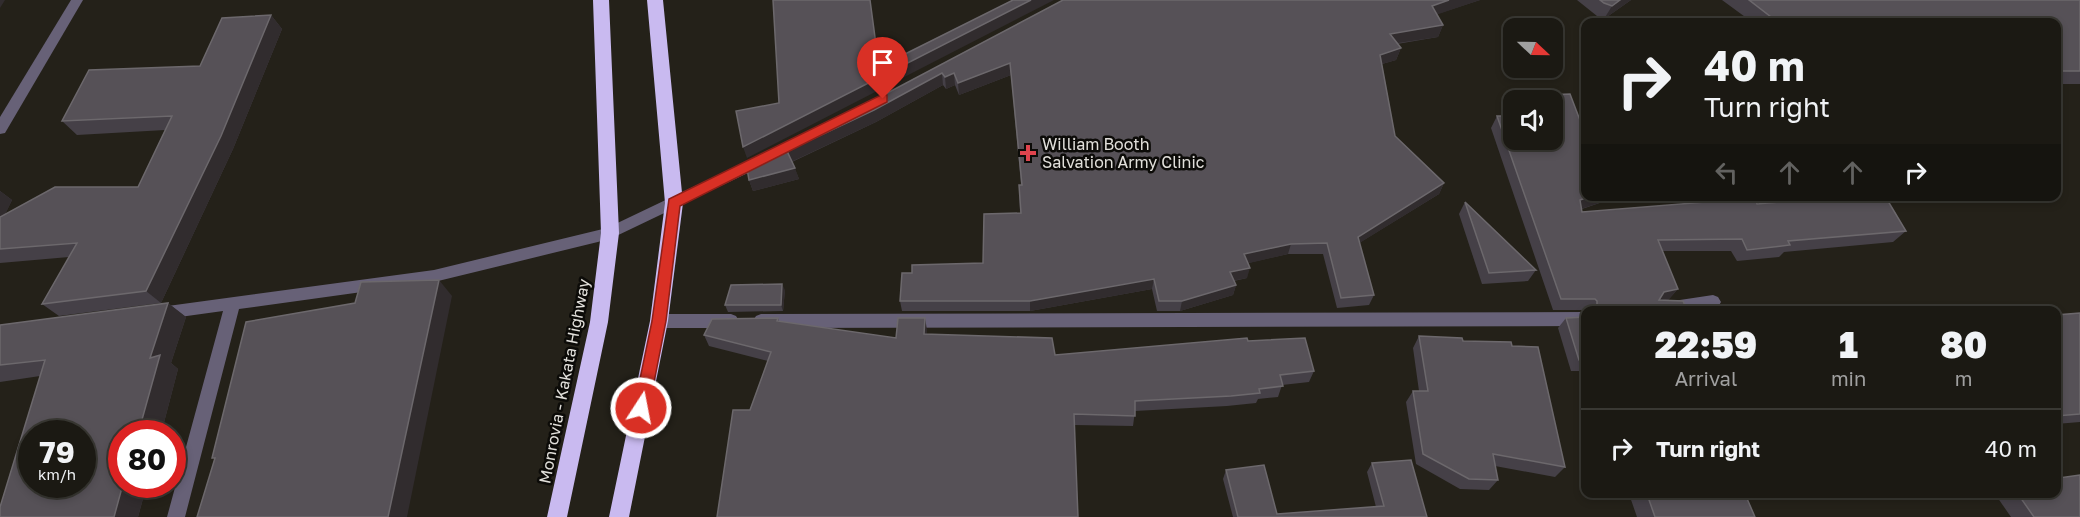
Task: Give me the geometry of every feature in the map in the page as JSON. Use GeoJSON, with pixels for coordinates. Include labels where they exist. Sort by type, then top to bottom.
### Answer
{"type":"FeatureCollection","features":[{"type":"Feature","properties":{"kind":"highway","name":"Monrovia - Kakata Highway"},"geometry":{"type":"LineString","coordinates":[[557,517],[599,322],[610,233],[601,0]]}},
{"type":"Feature","properties":{"kind":"highway"},"geometry":{"type":"LineString","coordinates":[[620,517],[659,321],[674,202],[655,0]]}},
{"type":"Feature","properties":{"kind":"street"},"geometry":{"type":"LineString","coordinates":[[0,129],[77,0]]}},
{"type":"Feature","properties":{"kind":"street"},"geometry":{"type":"LineString","coordinates":[[140,315],[434,276],[610,233],[779,152]]}},
{"type":"Feature","properties":{"kind":"street"},"geometry":{"type":"LineString","coordinates":[[176,517],[233,303]]}},
{"type":"Feature","properties":{"kind":"street"},"geometry":{"type":"LineString","coordinates":[[1690,306],[1713,303]]}},
{"type":"Feature","properties":{"kind":"street"},"geometry":{"type":"LineString","coordinates":[[659,321],[1581,319]]}},
{"type":"Feature","properties":{"kind":"building"},"geometry":{"type":"Polygon","coordinates":[[[773,0],[870,0],[879,67],[1013,0],[1031,0],[743,147],[736,111],[779,103],[773,0]]]}},
{"type":"Feature","properties":{"kind":"building"},"geometry":{"type":"Polygon","coordinates":[[[1063,0],[1449,0],[1432,6],[1443,25],[1390,34],[1401,48],[1380,55],[1395,136],[1444,183],[1358,237],[1374,295],[1341,298],[1327,243],[1291,244],[1244,254],[1250,268],[1230,272],[1236,285],[1182,301],[1159,301],[1154,279],[1030,301],[900,301],[902,273],[912,273],[912,265],[983,263],[984,214],[1021,213],[1019,185],[1022,185],[1010,63],[958,83],[954,73],[945,77],[942,73],[874,110],[787,151],[795,168],[749,180],[746,163],[823,127],[1063,0]]]}},
{"type":"Feature","properties":{"kind":"building"},"geometry":{"type":"Polygon","coordinates":[[[1600,0],[1620,0],[1612,6],[1600,0]]]}},
{"type":"Feature","properties":{"kind":"building"},"geometry":{"type":"Polygon","coordinates":[[[1749,0],[2080,0],[2080,71],[2061,71],[2061,18],[1771,17],[1749,0]]]}},
{"type":"Feature","properties":{"kind":"building"},"geometry":{"type":"Polygon","coordinates":[[[271,15],[221,136],[146,291],[42,304],[77,243],[0,249],[0,217],[55,187],[138,187],[172,116],[62,121],[89,70],[200,66],[222,18],[271,15]]]}},
{"type":"Feature","properties":{"kind":"building"},"geometry":{"type":"Polygon","coordinates":[[[1563,94],[1570,94],[1581,123],[1580,200],[1582,212],[1718,201],[1756,201],[1757,204],[1792,201],[1888,201],[1906,231],[1788,241],[1790,245],[1747,250],[1742,239],[1658,240],[1678,289],[1664,292],[1659,300],[1683,301],[1685,306],[1597,306],[1595,299],[1561,299],[1509,150],[1563,150],[1563,94]]]}},
{"type":"Feature","properties":{"kind":"building"},"geometry":{"type":"Polygon","coordinates":[[[1497,116],[1503,116],[1503,133],[1497,116]]]}},
{"type":"Feature","properties":{"kind":"building"},"geometry":{"type":"Polygon","coordinates":[[[1465,202],[1536,270],[1489,273],[1465,202]]]}},
{"type":"Feature","properties":{"kind":"building"},"geometry":{"type":"Polygon","coordinates":[[[439,280],[388,517],[197,517],[215,458],[212,458],[246,322],[355,303],[361,282],[439,280]]]}},
{"type":"Feature","properties":{"kind":"building"},"geometry":{"type":"Polygon","coordinates":[[[782,284],[781,305],[725,305],[731,285],[782,284]]]}},
{"type":"Feature","properties":{"kind":"building"},"geometry":{"type":"Polygon","coordinates":[[[168,303],[150,358],[160,355],[142,420],[108,420],[108,498],[119,498],[114,517],[0,517],[0,507],[18,448],[18,498],[96,498],[96,420],[27,420],[45,360],[0,365],[0,325],[168,303]]]}},
{"type":"Feature","properties":{"kind":"building"},"geometry":{"type":"Polygon","coordinates":[[[2080,313],[2080,414],[2061,416],[2061,315],[2080,313]]]}},
{"type":"Feature","properties":{"kind":"building"},"geometry":{"type":"Polygon","coordinates":[[[1581,317],[1581,360],[1579,360],[1566,318],[1581,317]]]}},
{"type":"Feature","properties":{"kind":"building"},"geometry":{"type":"Polygon","coordinates":[[[778,318],[777,321],[896,338],[898,318],[925,318],[924,334],[1052,338],[1055,355],[1247,338],[1248,341],[1305,338],[1314,371],[1280,375],[1283,386],[1259,389],[1260,393],[1135,401],[1135,416],[1074,414],[1078,517],[717,517],[733,410],[750,410],[771,352],[704,335],[712,319],[778,318]]]}},
{"type":"Feature","properties":{"kind":"building"},"geometry":{"type":"Polygon","coordinates":[[[1419,336],[1462,338],[1463,341],[1511,342],[1512,346],[1538,347],[1565,467],[1493,454],[1498,480],[1469,479],[1423,454],[1413,391],[1428,391],[1419,336]]]}},
{"type":"Feature","properties":{"kind":"building"},"geometry":{"type":"Polygon","coordinates":[[[1411,460],[1427,517],[1238,517],[1226,470],[1264,465],[1277,514],[1384,506],[1372,463],[1411,460]]]}},
{"type":"Feature","properties":{"kind":"building"},"geometry":{"type":"Polygon","coordinates":[[[2080,475],[2080,517],[2034,517],[2021,498],[2061,498],[2061,478],[2080,475]]]}},
{"type":"Feature","properties":{"kind":"building"},"geometry":{"type":"Polygon","coordinates":[[[1648,498],[1747,498],[1755,517],[1655,517],[1648,498]]]}},
{"type":"Feature","properties":{"kind":"place","name":"William Booth Salvation Army Clinic"},"geometry":{"type":"Point","coordinates":[1028,153]}},
{"type":"Feature","properties":{"kind":"route"},"geometry":{"type":"LineString","coordinates":[[641,408],[659,321],[674,202],[883,99]]}}]}
